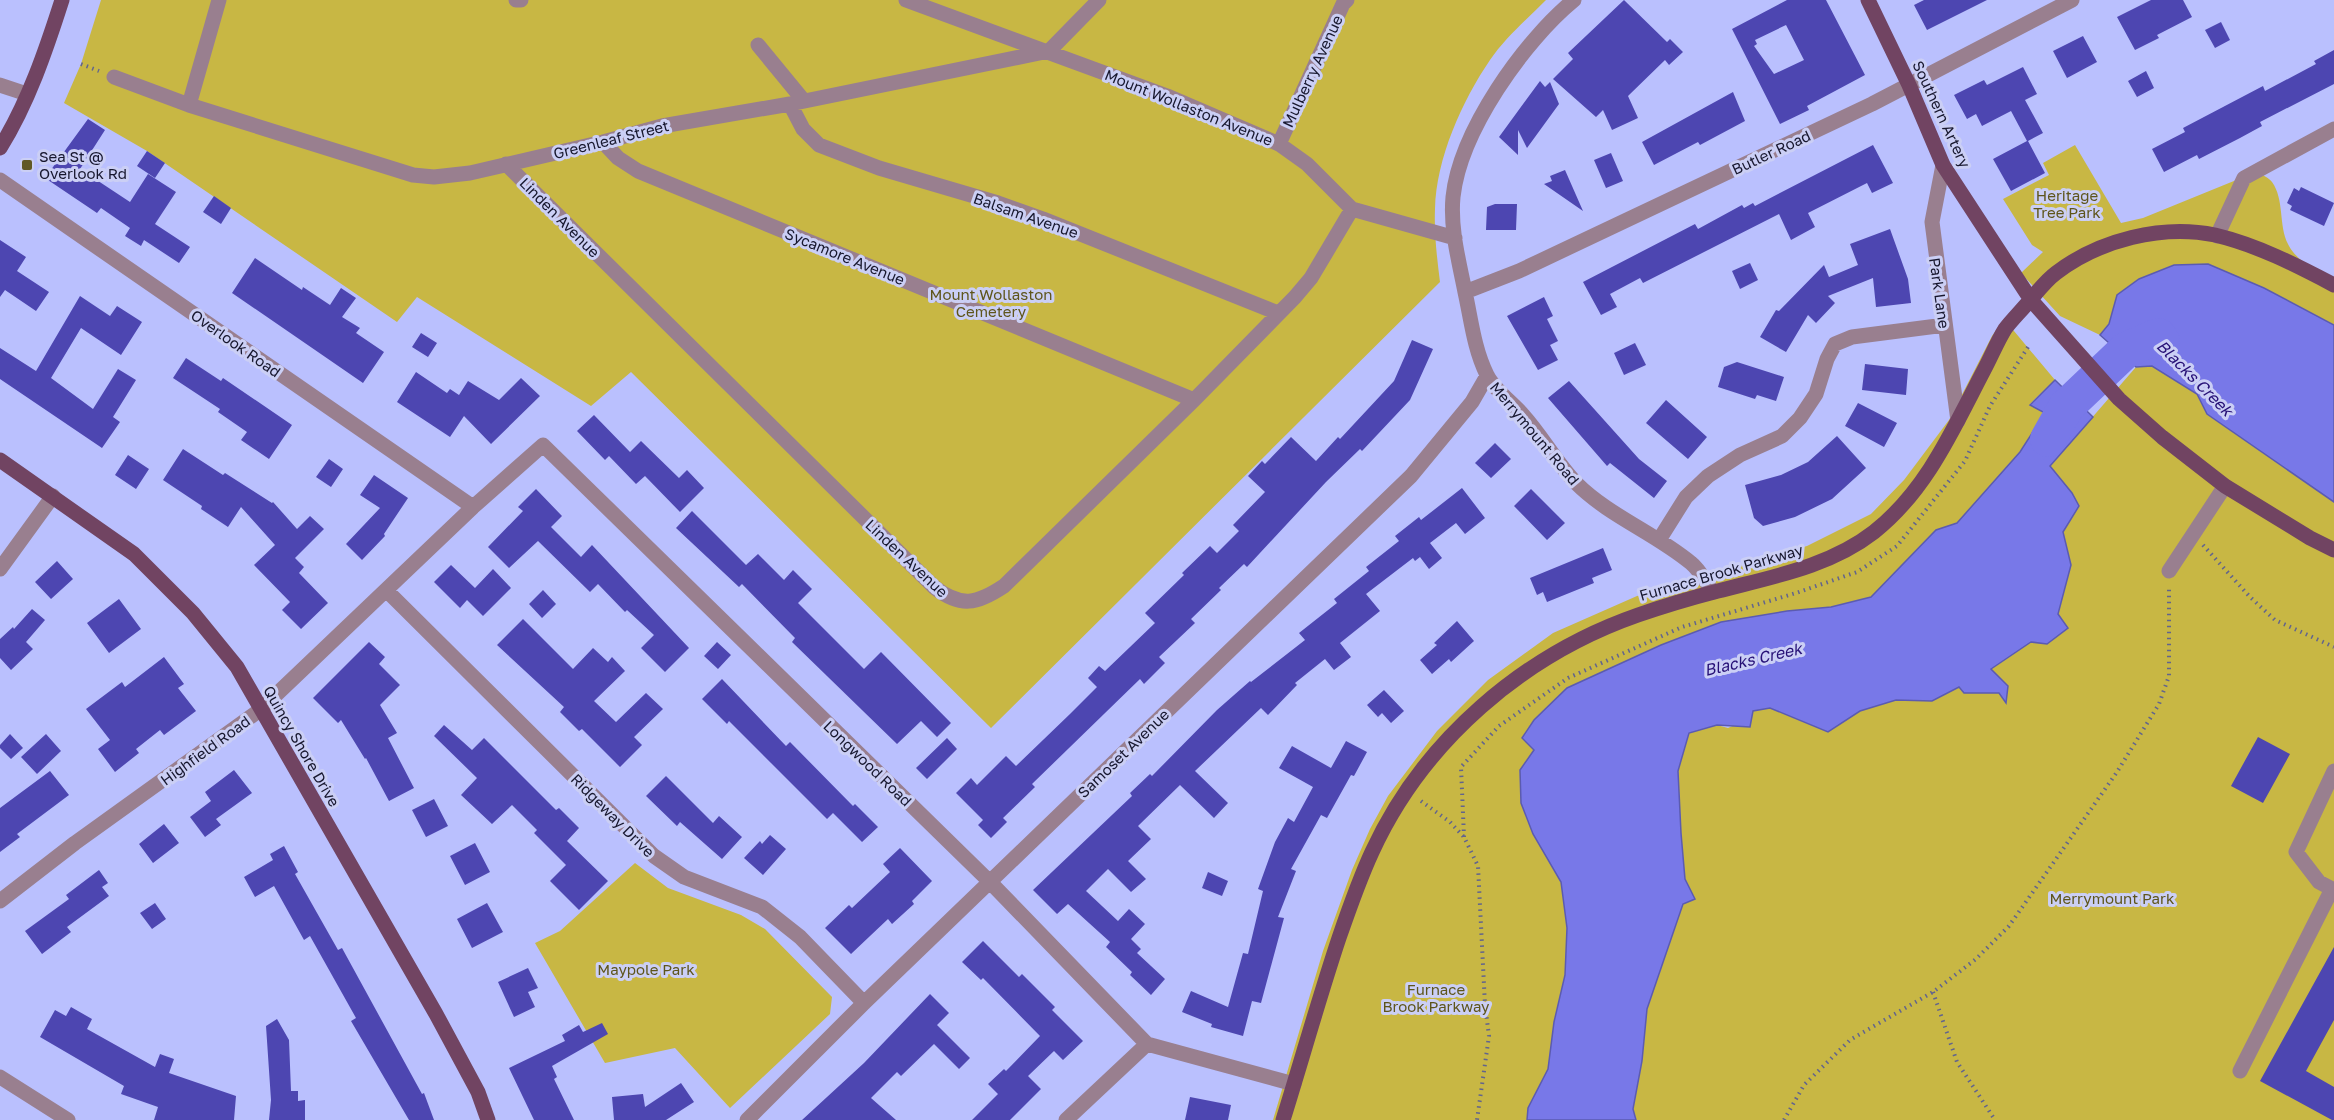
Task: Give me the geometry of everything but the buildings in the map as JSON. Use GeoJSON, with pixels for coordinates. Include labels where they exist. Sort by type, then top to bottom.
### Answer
{"type":"FeatureCollection","features":[{"type":"Feature","properties":{"kind":"main road"},"geometry":{"type":"LineString","coordinates":[[0,148],[27,94],[48,44],[62,0]]}},
{"type":"Feature","properties":{"kind":"main road","name":"Southern Artery"},"geometry":{"type":"LineString","coordinates":[[1868,0],[1909,85],[1943,165],[2031,300],[2052,326],[2119,399],[2162,438],[2225,486],[2310,538],[2334,550]]}},
{"type":"Feature","properties":{"kind":"main road","name":"Furnace Brook Parkway"},"geometry":{"type":"LineString","coordinates":[[1283,1120],[1322,990],[1351,903],[1371,853],[1407,790],[1456,731],[1494,696],[1526,671],[1569,645],[1612,624],[1713,592],[1797,571],[1834,556],[1870,535],[1897,512],[1937,460],[2006,328],[2053,275],[2079,258],[2142,235],[2194,232],[2217,236],[2290,262],[2334,285]]}},
{"type":"Feature","properties":{"kind":"main road","name":"Quincy Shore Drive"},"geometry":{"type":"LineString","coordinates":[[0,460],[134,554],[193,614],[237,668],[436,1014],[478,1092],[488,1120]]}},
{"type":"Feature","properties":{"kind":"street"},"geometry":{"type":"LineString","coordinates":[[189,105],[219,0]]}},
{"type":"Feature","properties":{"kind":"street","name":"Mount Wollaston Avenue"},"geometry":{"type":"LineString","coordinates":[[906,0],[1167,96],[1279,144],[1307,164],[1352,209],[1455,238]]}},
{"type":"Feature","properties":{"kind":"street"},"geometry":{"type":"LineString","coordinates":[[1049,51],[1099,0]]}},
{"type":"Feature","properties":{"kind":"street","name":"Mulberry Avenue"},"geometry":{"type":"LineString","coordinates":[[1279,144],[1343,4],[1347,0]]}},
{"type":"Feature","properties":{"kind":"street","name":"Merrymount Road"},"geometry":{"type":"LineString","coordinates":[[1574,0],[1561,11],[1506,75],[1483,113],[1458,176],[1453,197],[1455,238],[1471,326],[1487,376],[1523,415],[1575,482],[1599,503],[1659,540],[1693,565],[1713,592]]}},
{"type":"Feature","properties":{"kind":"street","name":"Butler Road"},"geometry":{"type":"LineString","coordinates":[[1465,292],[1520,271],[1909,85],[2072,0]]}},
{"type":"Feature","properties":{"kind":"street","name":"Balsam Avenue"},"geometry":{"type":"LineString","coordinates":[[758,45],[797,102],[803,129],[819,145],[879,168],[998,203],[1043,219],[1278,313]]}},
{"type":"Feature","properties":{"kind":"street","name":"Greenleaf Street"},"geometry":{"type":"LineString","coordinates":[[114,76],[189,105],[413,175],[434,177],[506,164],[662,126],[797,102],[1049,51]]}},
{"type":"Feature","properties":{"kind":"street"},"geometry":{"type":"LineString","coordinates":[[0,85],[27,94]]}},
{"type":"Feature","properties":{"kind":"street"},"geometry":{"type":"LineString","coordinates":[[2217,236],[2244,178],[2334,129]]}},
{"type":"Feature","properties":{"kind":"street","name":"Sycamore Avenue"},"geometry":{"type":"LineString","coordinates":[[603,142],[618,158],[638,171],[1194,400]]}},
{"type":"Feature","properties":{"kind":"street","name":"Linden Avenue"},"geometry":{"type":"LineString","coordinates":[[506,164],[934,587],[948,598],[968,602],[986,597],[1004,586],[1194,400],[1311,278],[1352,209]]}},
{"type":"Feature","properties":{"kind":"street","name":"Park Lane"},"geometry":{"type":"LineString","coordinates":[[1943,165],[1932,222],[1958,421]]}},
{"type":"Feature","properties":{"kind":"street","name":"Overlook Road"},"geometry":{"type":"LineString","coordinates":[[0,180],[473,507]]}},
{"type":"Feature","properties":{"kind":"street"},"geometry":{"type":"LineString","coordinates":[[1659,540],[1686,497],[1708,476],[1740,455],[1782,435],[1800,418],[1816,393],[1835,344],[1852,337],[1945,325]]}},
{"type":"Feature","properties":{"kind":"street","name":"Samoset Avenue"},"geometry":{"type":"LineString","coordinates":[[747,1120],[864,1003],[1411,476],[1472,402],[1487,376]]}},
{"type":"Feature","properties":{"kind":"street","name":"Longwood Road"},"geometry":{"type":"LineString","coordinates":[[473,507],[543,445],[990,882],[1147,1044]]}},
{"type":"Feature","properties":{"kind":"street"},"geometry":{"type":"LineString","coordinates":[[2169,571],[2225,486]]}},
{"type":"Feature","properties":{"kind":"street"},"geometry":{"type":"LineString","coordinates":[[0,569],[53,496]]}},
{"type":"Feature","properties":{"kind":"street","name":"Highfield Road"},"geometry":{"type":"LineString","coordinates":[[0,901],[75,843],[260,710],[473,507]]}},
{"type":"Feature","properties":{"kind":"street","name":"Ridgeway Drive"},"geometry":{"type":"LineString","coordinates":[[386,590],[654,856],[684,877],[762,907],[800,937],[864,1003]]}},
{"type":"Feature","properties":{"kind":"street"},"geometry":{"type":"LineString","coordinates":[[2240,1071],[2333,890],[2319,882],[2296,852],[2334,771]]}},
{"type":"Feature","properties":{"kind":"street"},"geometry":{"type":"LineString","coordinates":[[1066,1120],[1147,1044],[1294,1084]]}},
{"type":"Feature","properties":{"kind":"street"},"geometry":{"type":"LineString","coordinates":[[0,1077],[68,1120]]}},
{"type":"Feature","properties":{"kind":"path"},"geometry":{"type":"LineString","coordinates":[[2193,533],[2250,597],[2275,620],[2334,647]]}},
{"type":"Feature","properties":{"kind":"path"},"geometry":{"type":"LineString","coordinates":[[1784,1120],[1804,1085],[1850,1040],[1933,992],[1976,959],[2009,926],[2117,772],[2159,704],[2169,675],[2169,571]]}},
{"type":"Feature","properties":{"kind":"path"},"geometry":{"type":"LineString","coordinates":[[1407,790],[1450,822],[1464,837],[1478,866],[1489,1036],[1477,1120]]}},
{"type":"Feature","properties":{"kind":"path"},"geometry":{"type":"LineString","coordinates":[[1933,992],[1958,1062],[1995,1120]]}},
{"type":"Feature","properties":{"kind":"green space","name":"Mount Wollaston Cemetery"},"geometry":{"type":"Polygon","coordinates":[[[101,0],[1546,0],[1509,36],[1490,60],[1452,131],[1440,170],[1435,209],[1440,282],[991,728],[631,372],[591,406],[417,297],[397,322],[147,151],[64,103],[81,64],[101,0]]]}},
{"type":"Feature","properties":{"kind":"green space","name":"Heritage Tree Park"},"geometry":{"type":"Polygon","coordinates":[[[2075,145],[2121,223],[2143,218],[2256,172],[2267,178],[2272,182],[2279,197],[2284,231],[2289,246],[2303,262],[2334,280],[2334,325],[2264,288],[2208,264],[2174,265],[2139,279],[2117,295],[2109,324],[2100,335],[2060,316],[2021,273],[2043,252],[2032,245],[2003,199],[2049,175],[2043,163],[2075,145]]]}},
{"type":"Feature","properties":{"kind":"green space","name":"Furnace Brook Parkway"},"geometry":{"type":"Polygon","coordinates":[[[2004,319],[2055,380],[2030,404],[2045,413],[2020,452],[1957,523],[1936,530],[1871,597],[1831,607],[1721,622],[1661,645],[1567,688],[1522,737],[1534,750],[1533,834],[1561,882],[1567,928],[1565,975],[1554,1022],[1548,1069],[1528,1108],[1527,1120],[1273,1120],[1323,951],[1352,870],[1388,796],[1437,731],[1488,680],[1553,633],[1637,596],[1807,546],[1871,514],[1904,480],[1949,420],[1992,336],[2004,319]]]}},
{"type":"Feature","properties":{"kind":"green space","name":"Merrymount Park"},"geometry":{"type":"Polygon","coordinates":[[[2152,366],[2197,394],[2207,414],[2334,502],[2334,1120],[1636,1120],[1633,1109],[1642,1061],[1647,1009],[1683,904],[1695,899],[1685,879],[1678,771],[1689,733],[1717,725],[1728,728],[1737,724],[1750,727],[1753,711],[1770,708],[1828,732],[1860,711],[1896,700],[1932,701],[1959,687],[1964,693],[1999,693],[2006,702],[1991,669],[2031,642],[2047,644],[2071,565],[2063,532],[2072,493],[2050,466],[2136,367],[2152,366]]]}},
{"type":"Feature","properties":{"kind":"green space","name":"Maypole Park"},"geometry":{"type":"Polygon","coordinates":[[[635,863],[668,888],[741,915],[765,929],[832,997],[830,1014],[730,1108],[675,1048],[605,1063],[535,943],[560,931],[635,863]]]}},
{"type":"Feature","properties":{"kind":"water"},"geometry":{"type":"Polygon","coordinates":[[[2208,264],[2264,288],[2334,325],[2334,502],[2207,414],[2197,394],[2152,366],[2136,367],[2100,335],[2109,324],[2117,295],[2139,279],[2174,265],[2208,264]]]}},
{"type":"Feature","properties":{"kind":"water"},"geometry":{"type":"Polygon","coordinates":[[[2055,380],[2093,417],[2050,466],[2072,493],[2079,506],[2063,532],[2071,565],[2058,614],[2068,628],[2047,644],[2031,642],[1991,669],[2008,686],[2006,703],[1999,693],[1964,693],[1959,687],[1932,701],[1896,700],[1860,711],[1828,732],[1770,708],[1753,711],[1750,727],[1717,725],[1689,733],[1678,771],[1685,879],[1695,899],[1683,904],[1647,1009],[1642,1061],[1633,1109],[1636,1120],[1527,1120],[1528,1108],[1548,1069],[1554,1022],[1565,975],[1567,928],[1561,882],[1533,834],[1521,803],[1520,770],[1534,750],[1522,738],[1534,720],[1567,688],[1661,645],[1721,622],[1787,611],[1831,607],[1871,597],[1936,530],[1957,523],[2020,452],[2045,413],[2030,405],[2055,380]]]}},
{"type":"Feature","properties":{"kind":"waterway","name":"Blacks Creek"},"geometry":{"type":"LineString","coordinates":[[2048,439],[2066,407],[2126,350],[2158,336],[2162,341]]}},
{"type":"Feature","properties":{"kind":"place","name":"Sea St @ Overlook Rd"},"geometry":{"type":"Point","coordinates":[27,165]}}]}
